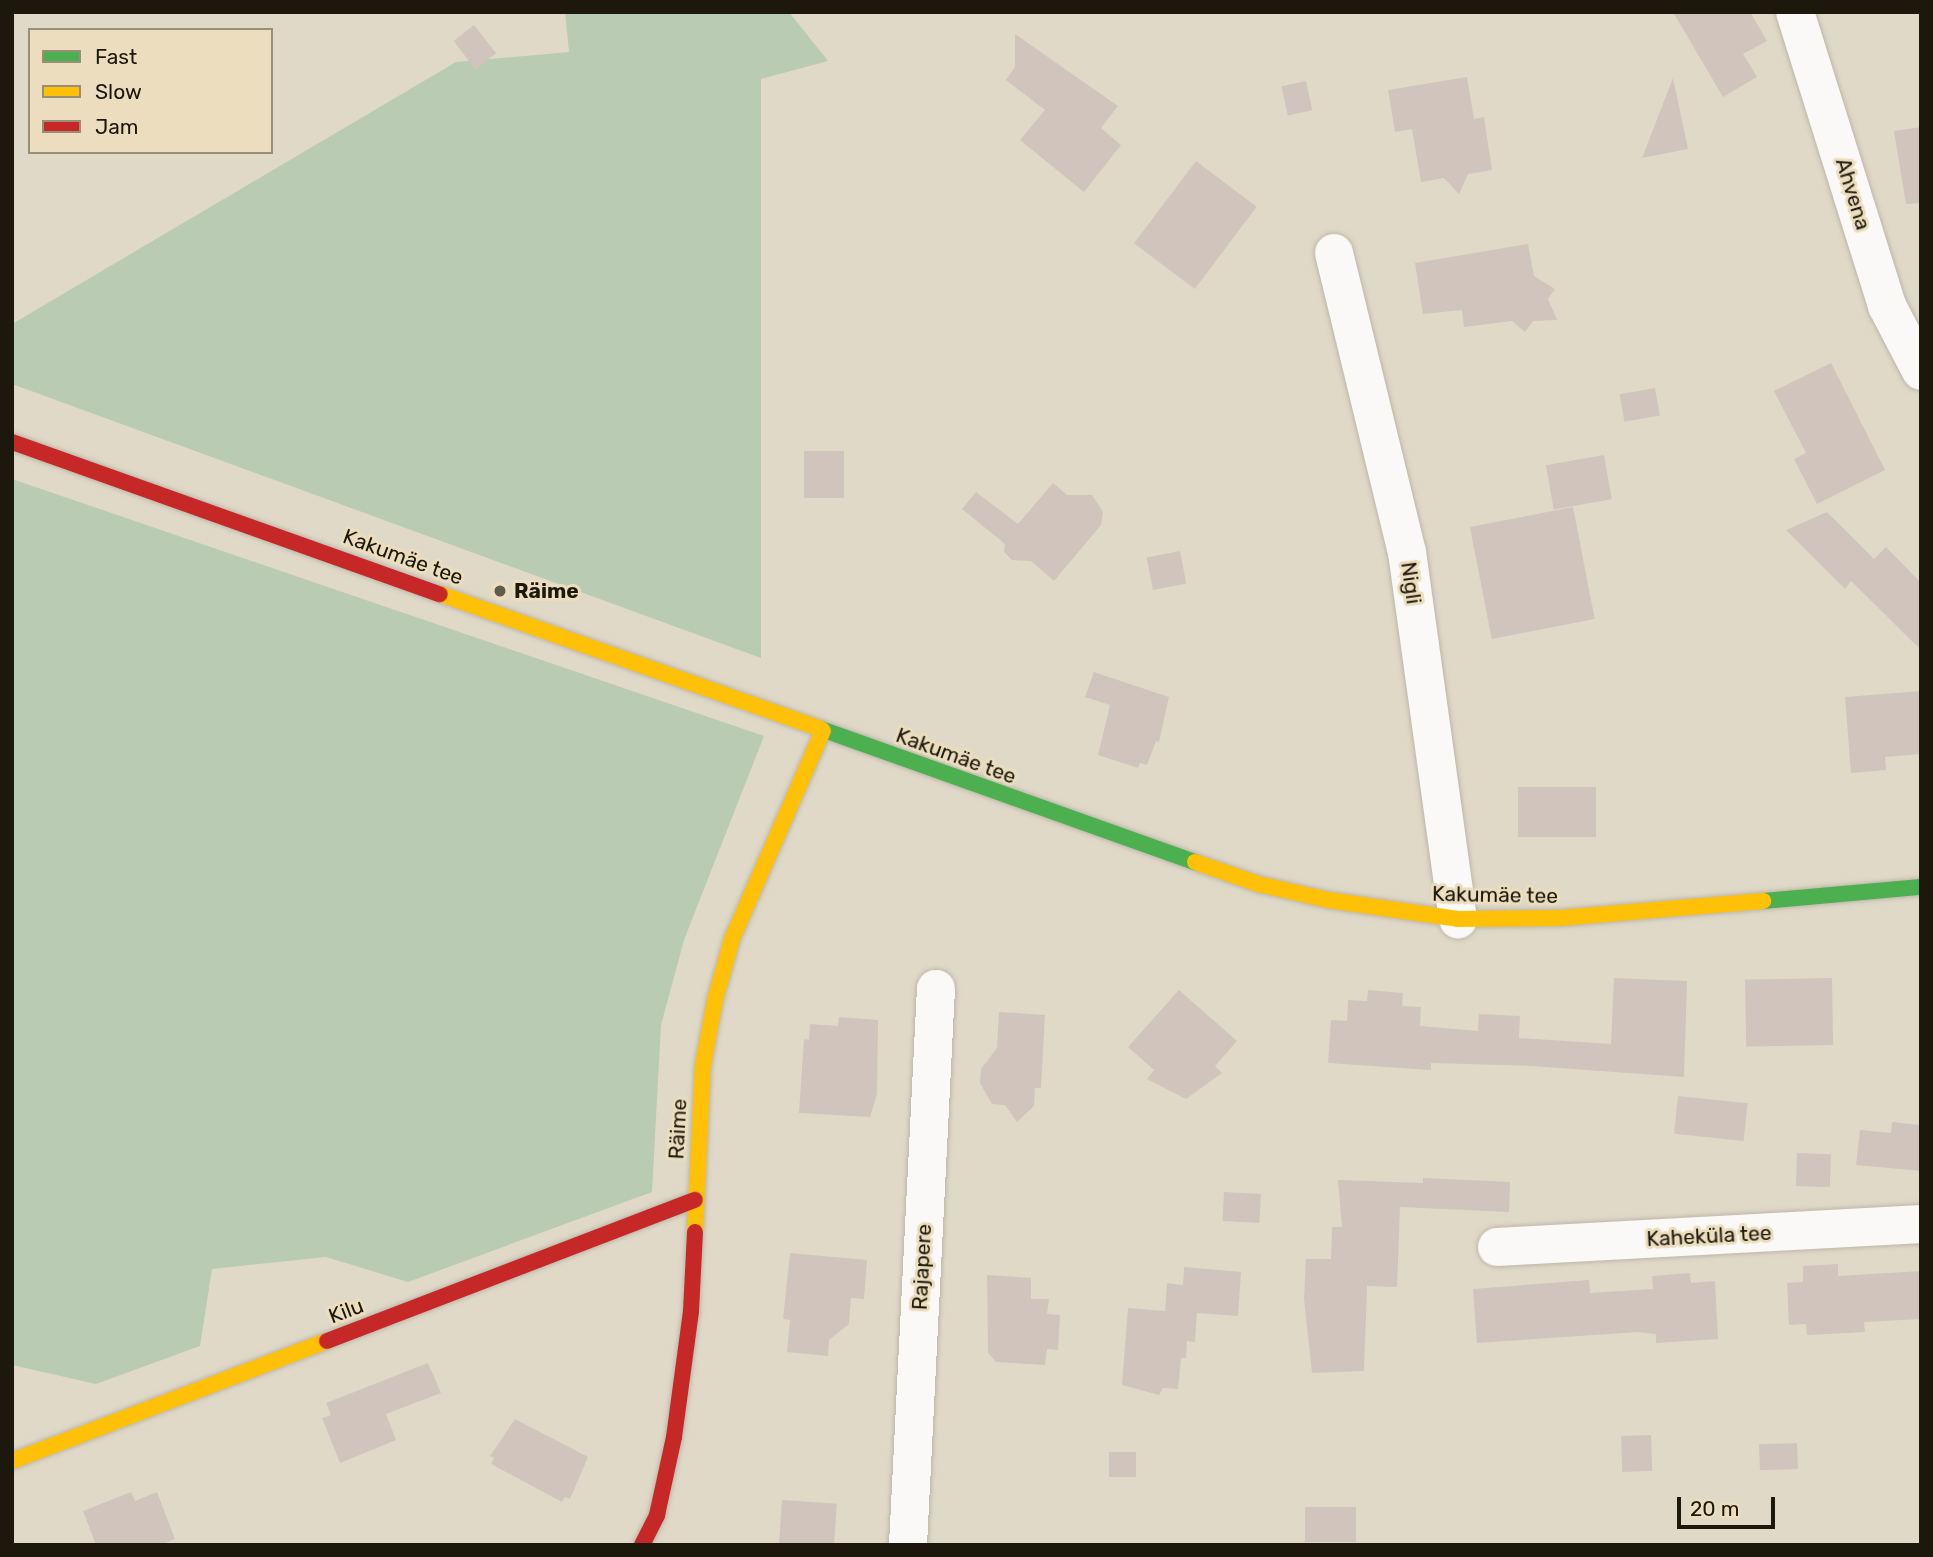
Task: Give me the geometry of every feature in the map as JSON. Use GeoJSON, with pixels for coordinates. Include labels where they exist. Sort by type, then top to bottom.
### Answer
{"type":"FeatureCollection","features":[{"type":"Feature","properties":{"kind":"street","name":"Ahvena"},"geometry":{"type":"LineString","coordinates":[[1795,12],[1887,306],[1921,371]]}},
{"type":"Feature","properties":{"kind":"street","name":"Nigli"},"geometry":{"type":"LineString","coordinates":[[1334,253],[1407,552],[1458,919]]}},
{"type":"Feature","properties":{"kind":"street","name":"Kakumäe tee"},"geometry":{"type":"LineString","coordinates":[[12,442],[1258,884],[1351,904],[1458,919],[1560,918],[1921,887]]}},
{"type":"Feature","properties":{"kind":"street","name":"Räime"},"geometry":{"type":"LineString","coordinates":[[642,1545],[657,1515],[674,1437],[691,1311],[703,1065],[715,1000],[732,939],[823,731]]}},
{"type":"Feature","properties":{"kind":"street","name":"Rajapere"},"geometry":{"type":"LineString","coordinates":[[908,1545],[936,989]]}},
{"type":"Feature","properties":{"kind":"street","name":"Kilu"},"geometry":{"type":"LineString","coordinates":[[12,1461],[695,1200]]}},
{"type":"Feature","properties":{"kind":"street","name":"Kaheküla tee"},"geometry":{"type":"LineString","coordinates":[[1497,1247],[1921,1224]]}},
{"type":"Feature","properties":{"kind":"green space"},"geometry":{"type":"Polygon","coordinates":[[[565,12],[789,12],[828,61],[761,79],[761,658],[12,384],[12,324],[456,62],[569,52],[565,12]]]}},
{"type":"Feature","properties":{"kind":"green space"},"geometry":{"type":"Polygon","coordinates":[[[12,479],[764,736],[684,940],[661,1025],[652,1192],[408,1282],[326,1257],[212,1269],[200,1346],[96,1384],[12,1365],[12,479]]]}},
{"type":"Feature","properties":{"kind":"building"},"geometry":{"type":"Polygon","coordinates":[[[1673,12],[1750,12],[1767,41],[1743,54],[1757,77],[1723,97],[1673,12]]]}},
{"type":"Feature","properties":{"kind":"building"},"geometry":{"type":"Polygon","coordinates":[[[474,25],[496,53],[476,69],[454,41],[474,25]]]}},
{"type":"Feature","properties":{"kind":"building"},"geometry":{"type":"Polygon","coordinates":[[[1015,34],[1118,106],[1101,128],[1121,145],[1084,192],[1020,140],[1045,110],[1006,80],[1015,67],[1015,34]]]}},
{"type":"Feature","properties":{"kind":"building"},"geometry":{"type":"Polygon","coordinates":[[[1467,77],[1474,119],[1484,117],[1492,170],[1468,174],[1459,194],[1444,178],[1421,182],[1412,129],[1395,132],[1388,90],[1467,77]]]}},
{"type":"Feature","properties":{"kind":"building"},"geometry":{"type":"Polygon","coordinates":[[[1673,78],[1688,149],[1642,158],[1673,78]]]}},
{"type":"Feature","properties":{"kind":"building"},"geometry":{"type":"Polygon","coordinates":[[[1306,81],[1312,110],[1288,116],[1282,86],[1306,81]]]}},
{"type":"Feature","properties":{"kind":"building"},"geometry":{"type":"Polygon","coordinates":[[[1921,127],[1921,203],[1906,204],[1894,131],[1921,127]]]}},
{"type":"Feature","properties":{"kind":"building"},"geometry":{"type":"Polygon","coordinates":[[[1196,161],[1257,207],[1195,289],[1134,243],[1196,161]]]}},
{"type":"Feature","properties":{"kind":"building"},"geometry":{"type":"Polygon","coordinates":[[[1528,244],[1534,276],[1555,289],[1548,299],[1557,320],[1533,321],[1525,332],[1512,321],[1464,327],[1462,310],[1423,314],[1415,263],[1528,244]]]}},
{"type":"Feature","properties":{"kind":"building"},"geometry":{"type":"Polygon","coordinates":[[[1831,363],[1885,470],[1817,504],[1794,459],[1806,453],[1774,391],[1831,363]]]}},
{"type":"Feature","properties":{"kind":"building"},"geometry":{"type":"Polygon","coordinates":[[[1655,388],[1660,416],[1624,422],[1620,394],[1655,388]]]}},
{"type":"Feature","properties":{"kind":"building"},"geometry":{"type":"Polygon","coordinates":[[[804,451],[844,451],[844,498],[804,498],[804,451]]]}},
{"type":"Feature","properties":{"kind":"building"},"geometry":{"type":"Polygon","coordinates":[[[1604,455],[1612,499],[1554,510],[1546,465],[1604,455]]]}},
{"type":"Feature","properties":{"kind":"building"},"geometry":{"type":"Polygon","coordinates":[[[1053,483],[1067,495],[1092,495],[1103,512],[1101,525],[1054,581],[1031,561],[1012,560],[1004,552],[1005,544],[962,509],[976,492],[1018,524],[1053,483]]]}},
{"type":"Feature","properties":{"kind":"building"},"geometry":{"type":"Polygon","coordinates":[[[1573,507],[1595,619],[1492,639],[1470,527],[1573,507]]]}},
{"type":"Feature","properties":{"kind":"building"},"geometry":{"type":"Polygon","coordinates":[[[1827,512],[1874,559],[1886,547],[1921,583],[1921,650],[1851,581],[1845,589],[1786,530],[1827,512]]]}},
{"type":"Feature","properties":{"kind":"building"},"geometry":{"type":"Polygon","coordinates":[[[1180,551],[1186,583],[1153,590],[1147,557],[1180,551]]]}},
{"type":"Feature","properties":{"kind":"building"},"geometry":{"type":"Polygon","coordinates":[[[1094,672],[1169,697],[1159,742],[1156,741],[1147,765],[1140,763],[1138,768],[1098,755],[1110,705],[1085,697],[1094,672]]]}},
{"type":"Feature","properties":{"kind":"building"},"geometry":{"type":"Polygon","coordinates":[[[1921,691],[1921,754],[1885,757],[1886,770],[1851,773],[1845,697],[1921,691]]]}},
{"type":"Feature","properties":{"kind":"building"},"geometry":{"type":"Polygon","coordinates":[[[1518,787],[1596,787],[1596,837],[1518,837],[1518,787]]]}},
{"type":"Feature","properties":{"kind":"building"},"geometry":{"type":"Polygon","coordinates":[[[1614,978],[1687,981],[1684,1077],[1531,1066],[1431,1063],[1431,1070],[1328,1063],[1331,1020],[1347,1021],[1348,1000],[1367,1001],[1368,990],[1403,993],[1402,1006],[1421,1007],[1420,1026],[1478,1031],[1479,1014],[1520,1016],[1519,1038],[1611,1044],[1614,978]]]}},
{"type":"Feature","properties":{"kind":"building"},"geometry":{"type":"Polygon","coordinates":[[[1832,978],[1833,1045],[1746,1047],[1745,980],[1832,978]]]}},
{"type":"Feature","properties":{"kind":"building"},"geometry":{"type":"Polygon","coordinates":[[[1179,990],[1237,1041],[1215,1066],[1222,1073],[1186,1099],[1147,1079],[1154,1070],[1128,1047],[1179,990]]]}},
{"type":"Feature","properties":{"kind":"building"},"geometry":{"type":"Polygon","coordinates":[[[999,1012],[1045,1015],[1041,1088],[1035,1088],[1034,1106],[1017,1122],[1005,1105],[992,1104],[980,1083],[981,1069],[997,1048],[999,1012]]]}},
{"type":"Feature","properties":{"kind":"building"},"geometry":{"type":"Polygon","coordinates":[[[839,1017],[878,1020],[877,1094],[870,1117],[799,1113],[804,1039],[809,1040],[810,1024],[838,1026],[839,1017]]]}},
{"type":"Feature","properties":{"kind":"building"},"geometry":{"type":"Polygon","coordinates":[[[1678,1096],[1748,1103],[1744,1141],[1674,1134],[1678,1096]]]}},
{"type":"Feature","properties":{"kind":"building"},"geometry":{"type":"Polygon","coordinates":[[[1892,1122],[1921,1125],[1921,1171],[1856,1165],[1860,1130],[1891,1133],[1892,1122]]]}},
{"type":"Feature","properties":{"kind":"building"},"geometry":{"type":"Polygon","coordinates":[[[1797,1153],[1831,1154],[1830,1187],[1796,1186],[1797,1153]]]}},
{"type":"Feature","properties":{"kind":"building"},"geometry":{"type":"Polygon","coordinates":[[[1423,1178],[1510,1182],[1509,1212],[1400,1207],[1397,1287],[1367,1286],[1364,1371],[1312,1373],[1304,1299],[1306,1259],[1331,1259],[1332,1227],[1342,1227],[1338,1180],[1423,1183],[1423,1178]]]}},
{"type":"Feature","properties":{"kind":"building"},"geometry":{"type":"Polygon","coordinates":[[[1224,1192],[1261,1194],[1259,1223],[1222,1221],[1224,1192]]]}},
{"type":"Feature","properties":{"kind":"building"},"geometry":{"type":"Polygon","coordinates":[[[790,1253],[867,1260],[864,1299],[851,1298],[849,1324],[829,1340],[828,1356],[787,1352],[790,1320],[783,1319],[790,1253]]]}},
{"type":"Feature","properties":{"kind":"building"},"geometry":{"type":"Polygon","coordinates":[[[1838,1264],[1838,1276],[1921,1271],[1921,1319],[1864,1322],[1865,1332],[1807,1335],[1806,1324],[1789,1325],[1787,1283],[1803,1282],[1803,1266],[1838,1264]]]}},
{"type":"Feature","properties":{"kind":"building"},"geometry":{"type":"Polygon","coordinates":[[[1184,1267],[1241,1272],[1238,1316],[1197,1313],[1195,1342],[1187,1341],[1186,1358],[1181,1358],[1178,1389],[1163,1388],[1159,1395],[1122,1385],[1128,1308],[1165,1311],[1167,1283],[1183,1285],[1184,1267]]]}},
{"type":"Feature","properties":{"kind":"building"},"geometry":{"type":"Polygon","coordinates":[[[1690,1273],[1691,1283],[1715,1281],[1718,1339],[1656,1343],[1656,1334],[1638,1332],[1477,1343],[1473,1289],[1589,1280],[1590,1293],[1653,1289],[1652,1276],[1690,1273]]]}},
{"type":"Feature","properties":{"kind":"building"},"geometry":{"type":"Polygon","coordinates":[[[987,1275],[1031,1278],[1031,1299],[1049,1299],[1047,1314],[1060,1315],[1058,1350],[1047,1349],[1045,1365],[996,1362],[988,1353],[987,1275]]]}},
{"type":"Feature","properties":{"kind":"building"},"geometry":{"type":"Polygon","coordinates":[[[428,1363],[441,1393],[386,1414],[396,1440],[340,1463],[322,1418],[331,1415],[326,1403],[428,1363]]]}},
{"type":"Feature","properties":{"kind":"building"},"geometry":{"type":"Polygon","coordinates":[[[515,1419],[588,1457],[570,1499],[565,1497],[562,1502],[491,1464],[494,1458],[490,1456],[515,1419]]]}},
{"type":"Feature","properties":{"kind":"building"},"geometry":{"type":"Polygon","coordinates":[[[1651,1435],[1652,1471],[1622,1472],[1621,1436],[1651,1435]]]}},
{"type":"Feature","properties":{"kind":"building"},"geometry":{"type":"Polygon","coordinates":[[[1797,1443],[1798,1469],[1760,1470],[1759,1444],[1797,1443]]]}},
{"type":"Feature","properties":{"kind":"building"},"geometry":{"type":"Polygon","coordinates":[[[1109,1452],[1136,1452],[1136,1477],[1109,1477],[1109,1452]]]}},
{"type":"Feature","properties":{"kind":"building"},"geometry":{"type":"Polygon","coordinates":[[[131,1492],[135,1501],[157,1492],[175,1539],[160,1545],[96,1545],[83,1511],[131,1492]]]}},
{"type":"Feature","properties":{"kind":"building"},"geometry":{"type":"Polygon","coordinates":[[[782,1500],[837,1504],[834,1545],[779,1545],[782,1500]]]}},
{"type":"Feature","properties":{"kind":"building"},"geometry":{"type":"Polygon","coordinates":[[[1305,1507],[1356,1507],[1356,1542],[1305,1542],[1305,1507]]]}},
{"type":"Feature","properties":{"kind":"traffic: fast"},"geometry":{"type":"LineString","coordinates":[[821,729],[1195,862]]}},
{"type":"Feature","properties":{"kind":"traffic: fast"},"geometry":{"type":"LineString","coordinates":[[1763,901],[1921,887]]}},
{"type":"Feature","properties":{"kind":"traffic: slow"},"geometry":{"type":"LineString","coordinates":[[440,594],[821,729]]}},
{"type":"Feature","properties":{"kind":"traffic: slow"},"geometry":{"type":"LineString","coordinates":[[695,1232],[703,1065],[715,1000],[732,939],[823,731]]}},
{"type":"Feature","properties":{"kind":"traffic: slow"},"geometry":{"type":"LineString","coordinates":[[1195,862],[1258,884],[1328,900],[1458,919],[1560,918],[1763,901]]}},
{"type":"Feature","properties":{"kind":"traffic: slow"},"geometry":{"type":"LineString","coordinates":[[12,1461],[327,1341]]}},
{"type":"Feature","properties":{"kind":"traffic: jam"},"geometry":{"type":"LineString","coordinates":[[12,442],[440,594]]}},
{"type":"Feature","properties":{"kind":"traffic: jam"},"geometry":{"type":"LineString","coordinates":[[327,1341],[695,1200]]}},
{"type":"Feature","properties":{"kind":"traffic: jam"},"geometry":{"type":"LineString","coordinates":[[642,1545],[657,1515],[674,1437],[691,1311],[695,1232]]}},
{"type":"Feature","properties":{"kind":"place","name":"Räime"},"geometry":{"type":"Point","coordinates":[500,591]}}]}
